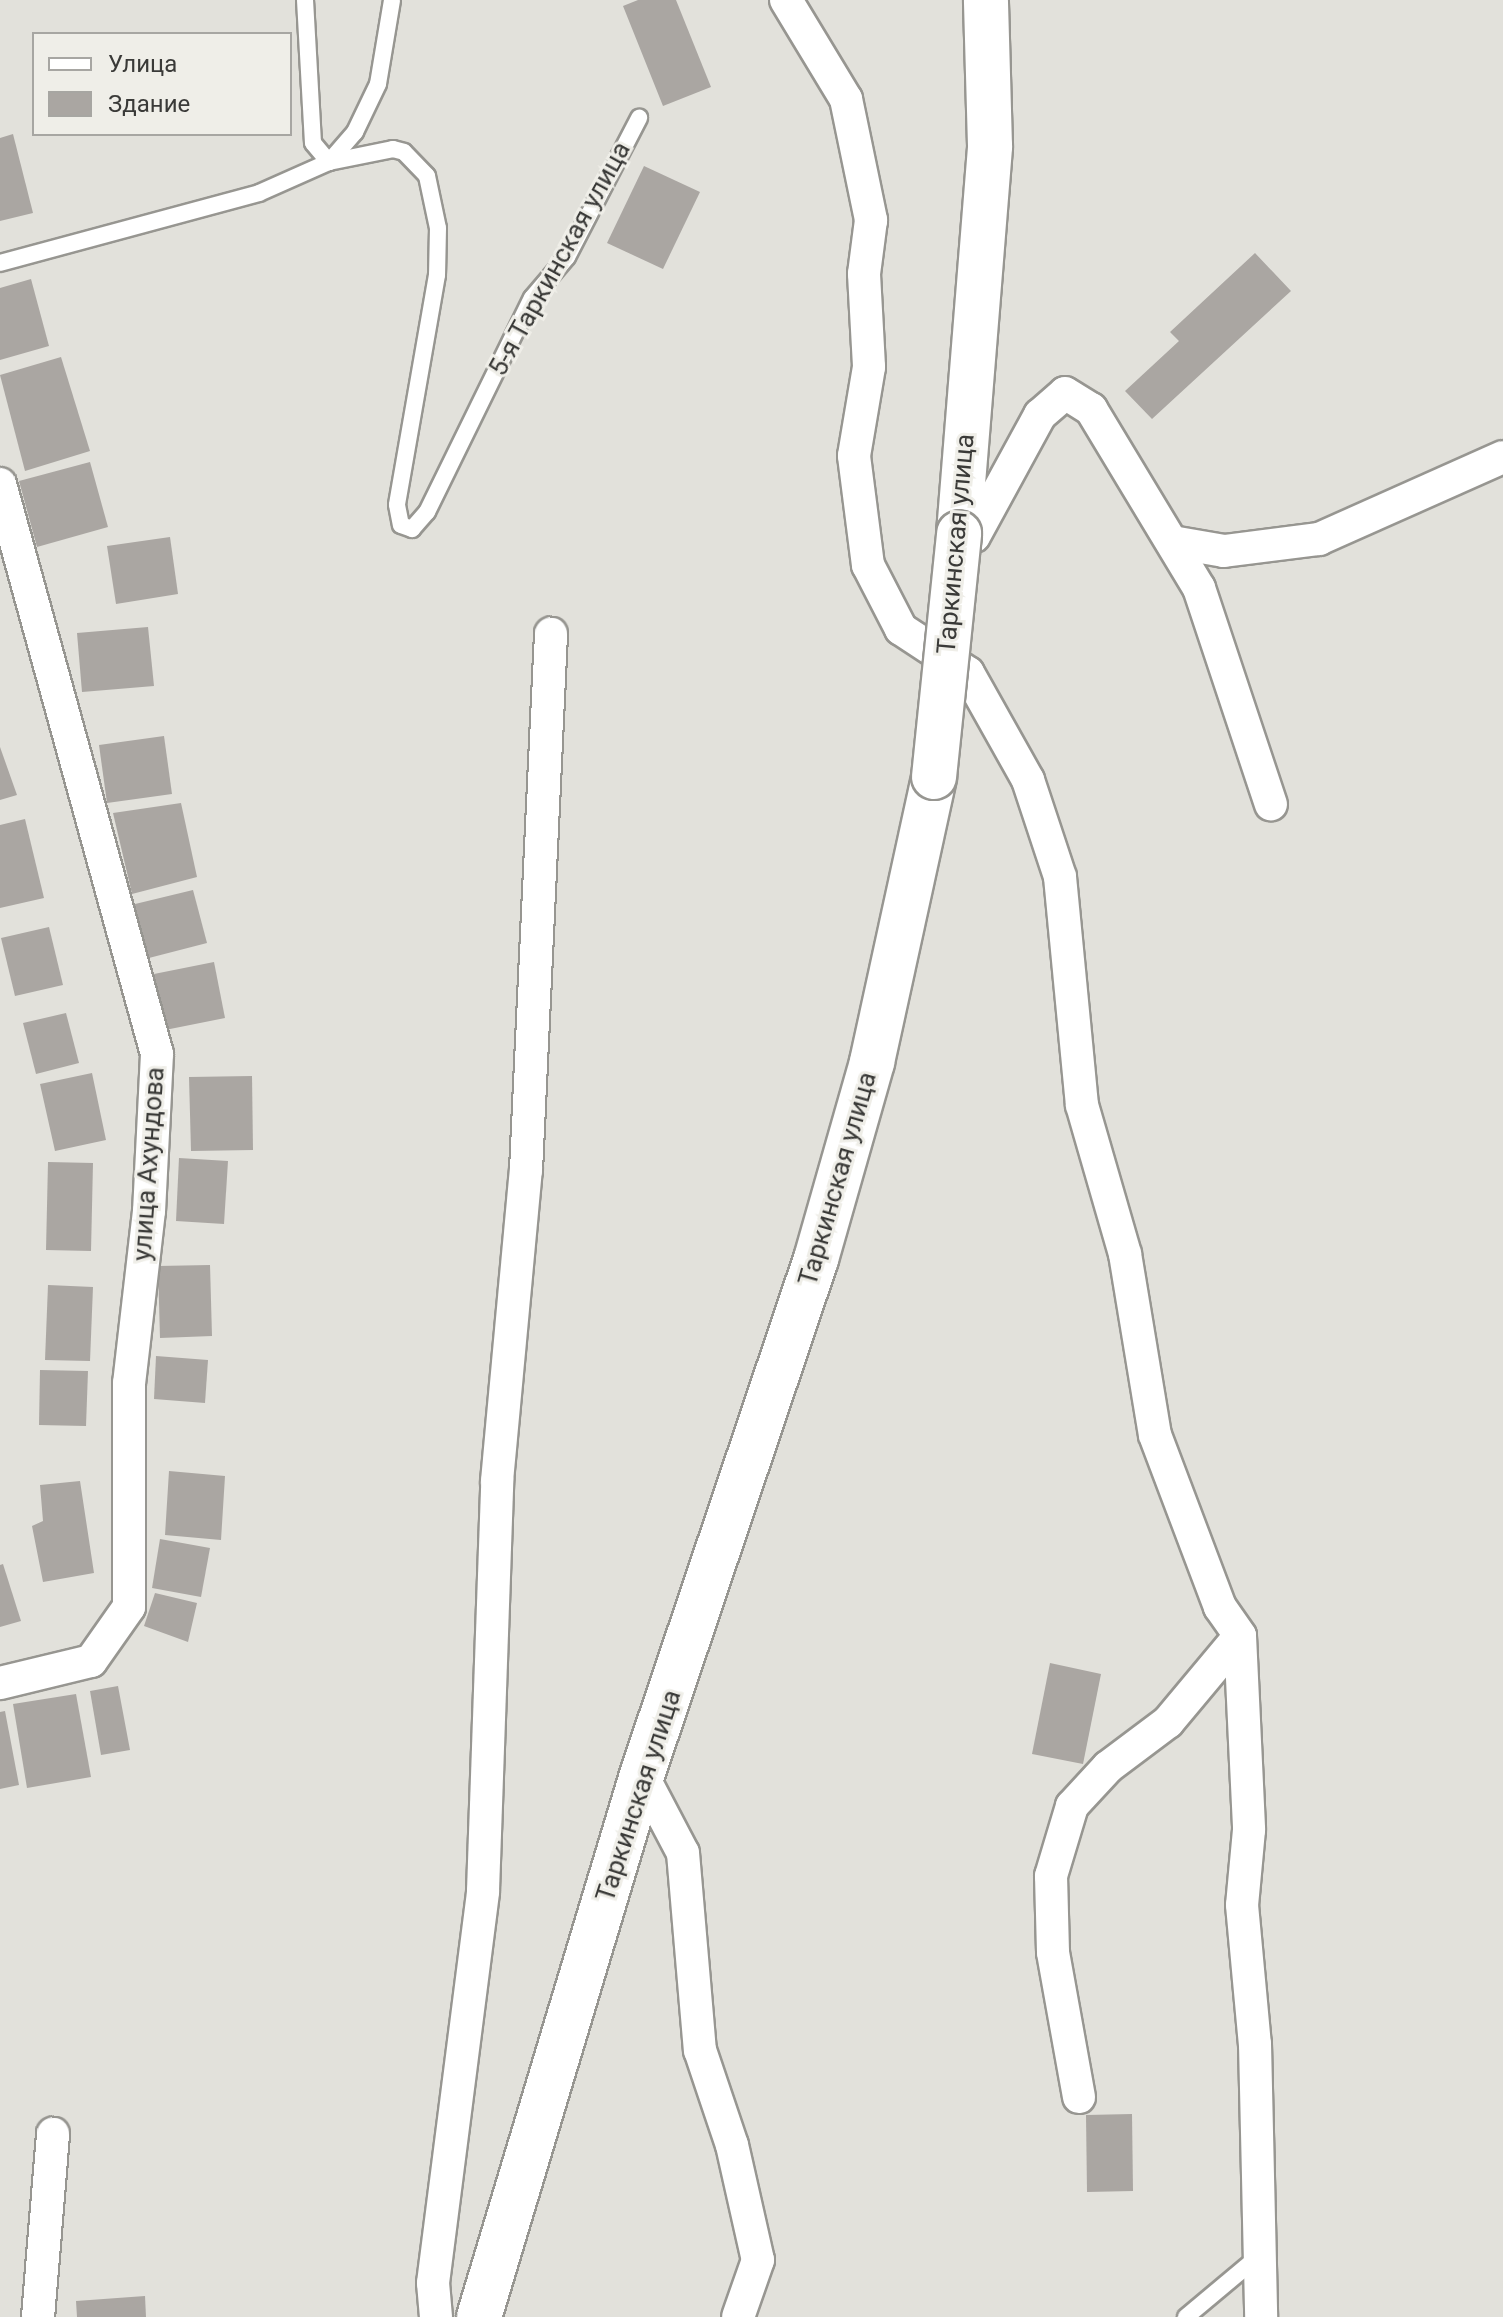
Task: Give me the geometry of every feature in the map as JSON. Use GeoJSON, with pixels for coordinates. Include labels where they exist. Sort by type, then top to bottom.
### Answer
{"type":"FeatureCollection","features":[{"type":"Feature","properties":{"kind":"street"},"geometry":{"type":"LineString","coordinates":[[786,0],[846,99],[871,220],[864,274],[869,367],[854,456],[868,565],[901,629],[968,673],[1028,780],[1060,877],[1082,1105],[1125,1254],[1155,1435],[1220,1607],[1240,1636],[1249,1830],[1242,1905],[1255,2044],[1261,2317]]}},
{"type":"Feature","properties":{"kind":"street","name":"Таркинская улица"},"geometry":{"type":"LineString","coordinates":[[479,2317],[642,1775],[816,1259],[872,1062],[934,777],[959,533],[990,146],[986,0]]}},
{"type":"Feature","properties":{"kind":"street"},"geometry":{"type":"LineString","coordinates":[[959,533],[974,536],[1040,415],[1065,393],[1091,409],[1199,588],[1271,804]]}},
{"type":"Feature","properties":{"kind":"street"},"geometry":{"type":"LineString","coordinates":[[1172,542],[1224,551],[1319,539],[1503,457]]}},
{"type":"Feature","properties":{"kind":"street","name":"улица Ахундова"},"geometry":{"type":"LineString","coordinates":[[0,484],[157,1054],[149,1211],[129,1383],[129,1607],[91,1661],[0,1683]]}},
{"type":"Feature","properties":{"kind":"street"},"geometry":{"type":"LineString","coordinates":[[436,2317],[433,2283],[483,1891],[497,1481],[526,1170],[551,634]]}},
{"type":"Feature","properties":{"kind":"street"},"geometry":{"type":"LineString","coordinates":[[1079,2097],[1053,1952],[1051,1876],[1072,1806],[1108,1767],[1168,1722],[1240,1636]]}},
{"type":"Feature","properties":{"kind":"street"},"geometry":{"type":"LineString","coordinates":[[642,1775],[683,1853],[700,2050],[732,2145],[758,2260],[738,2317]]}},
{"type":"Feature","properties":{"kind":"street"},"geometry":{"type":"LineString","coordinates":[[38,2317],[53,2134]]}},
{"type":"Feature","properties":{"kind":"lane"},"geometry":{"type":"LineString","coordinates":[[305,0],[313,143],[329,162]]}},
{"type":"Feature","properties":{"kind":"lane","name":"5-я Таркинская улица"},"geometry":{"type":"LineString","coordinates":[[329,162],[355,132],[378,84],[392,0]]}},
{"type":"Feature","properties":{"kind":"lane","name":"5-я Таркинская улица"},"geometry":{"type":"LineString","coordinates":[[0,263],[259,193],[329,162],[393,149],[404,152],[427,176],[433,197],[437,275],[397,505],[401,525],[412,529],[427,512],[532,298],[567,257],[639,118]]}},
{"type":"Feature","properties":{"kind":"lane"},"geometry":{"type":"LineString","coordinates":[[1186,2317],[1260,2255]]}},
{"type":"Feature","properties":{"kind":"building"},"geometry":{"type":"Polygon","coordinates":[[[638,0],[676,0],[711,87],[663,106],[623,6],[638,0]]]}},
{"type":"Feature","properties":{"kind":"building"},"geometry":{"type":"Polygon","coordinates":[[[13,134],[33,213],[0,221],[0,138],[13,134]]]}},
{"type":"Feature","properties":{"kind":"building"},"geometry":{"type":"Polygon","coordinates":[[[644,166],[700,192],[663,269],[607,243],[644,166]]]}},
{"type":"Feature","properties":{"kind":"building"},"geometry":{"type":"Polygon","coordinates":[[[1255,253],[1291,291],[1152,419],[1125,391],[1179,341],[1170,332],[1255,253]]]}},
{"type":"Feature","properties":{"kind":"building"},"geometry":{"type":"Polygon","coordinates":[[[31,279],[49,346],[0,360],[0,288],[31,279]]]}},
{"type":"Feature","properties":{"kind":"building"},"geometry":{"type":"Polygon","coordinates":[[[61,357],[90,451],[25,471],[0,375],[61,357]]]}},
{"type":"Feature","properties":{"kind":"building"},"geometry":{"type":"Polygon","coordinates":[[[90,462],[108,527],[37,547],[19,481],[90,462]]]}},
{"type":"Feature","properties":{"kind":"building"},"geometry":{"type":"Polygon","coordinates":[[[170,537],[178,594],[116,604],[107,546],[170,537]]]}},
{"type":"Feature","properties":{"kind":"building"},"geometry":{"type":"Polygon","coordinates":[[[148,627],[154,686],[82,692],[77,633],[148,627]]]}},
{"type":"Feature","properties":{"kind":"building"},"geometry":{"type":"Polygon","coordinates":[[[164,736],[172,794],[107,803],[99,745],[164,736]]]}},
{"type":"Feature","properties":{"kind":"building"},"geometry":{"type":"Polygon","coordinates":[[[0,747],[17,795],[0,800],[0,747]]]}},
{"type":"Feature","properties":{"kind":"building"},"geometry":{"type":"Polygon","coordinates":[[[181,803],[197,877],[132,894],[113,813],[181,803]]]}},
{"type":"Feature","properties":{"kind":"building"},"geometry":{"type":"Polygon","coordinates":[[[25,819],[44,898],[0,908],[0,825],[25,819]]]}},
{"type":"Feature","properties":{"kind":"building"},"geometry":{"type":"Polygon","coordinates":[[[193,890],[207,943],[145,959],[131,905],[193,890]]]}},
{"type":"Feature","properties":{"kind":"building"},"geometry":{"type":"Polygon","coordinates":[[[49,927],[63,985],[15,996],[1,938],[49,927]]]}},
{"type":"Feature","properties":{"kind":"building"},"geometry":{"type":"Polygon","coordinates":[[[214,962],[225,1018],[165,1030],[154,974],[214,962]]]}},
{"type":"Feature","properties":{"kind":"building"},"geometry":{"type":"Polygon","coordinates":[[[66,1013],[79,1063],[36,1074],[23,1023],[66,1013]]]}},
{"type":"Feature","properties":{"kind":"building"},"geometry":{"type":"Polygon","coordinates":[[[92,1073],[106,1140],[55,1151],[40,1084],[92,1073]]]}},
{"type":"Feature","properties":{"kind":"building"},"geometry":{"type":"Polygon","coordinates":[[[252,1076],[253,1150],[191,1151],[189,1077],[252,1076]]]}},
{"type":"Feature","properties":{"kind":"building"},"geometry":{"type":"Polygon","coordinates":[[[179,1158],[228,1161],[224,1224],[176,1221],[179,1158]]]}},
{"type":"Feature","properties":{"kind":"building"},"geometry":{"type":"Polygon","coordinates":[[[48,1162],[93,1163],[91,1251],[46,1250],[48,1162]]]}},
{"type":"Feature","properties":{"kind":"building"},"geometry":{"type":"Polygon","coordinates":[[[210,1265],[212,1336],[160,1338],[158,1266],[210,1265]]]}},
{"type":"Feature","properties":{"kind":"building"},"geometry":{"type":"Polygon","coordinates":[[[48,1285],[93,1287],[90,1361],[45,1360],[48,1285]]]}},
{"type":"Feature","properties":{"kind":"building"},"geometry":{"type":"Polygon","coordinates":[[[156,1356],[208,1360],[205,1403],[154,1399],[156,1356]]]}},
{"type":"Feature","properties":{"kind":"building"},"geometry":{"type":"Polygon","coordinates":[[[40,1370],[88,1371],[86,1426],[39,1425],[40,1370]]]}},
{"type":"Feature","properties":{"kind":"building"},"geometry":{"type":"Polygon","coordinates":[[[169,1471],[225,1476],[221,1540],[165,1535],[169,1471]]]}},
{"type":"Feature","properties":{"kind":"building"},"geometry":{"type":"Polygon","coordinates":[[[80,1481],[94,1573],[43,1582],[32,1526],[43,1521],[40,1485],[80,1481]]]}},
{"type":"Feature","properties":{"kind":"building"},"geometry":{"type":"Polygon","coordinates":[[[160,1539],[210,1548],[201,1597],[152,1588],[160,1539]]]}},
{"type":"Feature","properties":{"kind":"building"},"geometry":{"type":"Polygon","coordinates":[[[3,1564],[21,1621],[0,1627],[0,1565],[3,1564]]]}},
{"type":"Feature","properties":{"kind":"building"},"geometry":{"type":"Polygon","coordinates":[[[155,1593],[197,1603],[188,1642],[144,1626],[155,1593]]]}},
{"type":"Feature","properties":{"kind":"building"},"geometry":{"type":"Polygon","coordinates":[[[1050,1663],[1101,1674],[1083,1764],[1032,1754],[1050,1663]]]}},
{"type":"Feature","properties":{"kind":"building"},"geometry":{"type":"Polygon","coordinates":[[[118,1686],[130,1750],[101,1755],[90,1691],[118,1686]]]}},
{"type":"Feature","properties":{"kind":"building"},"geometry":{"type":"Polygon","coordinates":[[[76,1694],[91,1777],[27,1788],[13,1704],[76,1694]]]}},
{"type":"Feature","properties":{"kind":"building"},"geometry":{"type":"Polygon","coordinates":[[[5,1711],[19,1785],[0,1789],[0,1712],[5,1711]]]}},
{"type":"Feature","properties":{"kind":"building"},"geometry":{"type":"Polygon","coordinates":[[[1132,2114],[1133,2191],[1087,2192],[1086,2115],[1132,2114]]]}},
{"type":"Feature","properties":{"kind":"building"},"geometry":{"type":"Polygon","coordinates":[[[145,2296],[146,2317],[77,2317],[76,2301],[145,2296]]]}}]}
